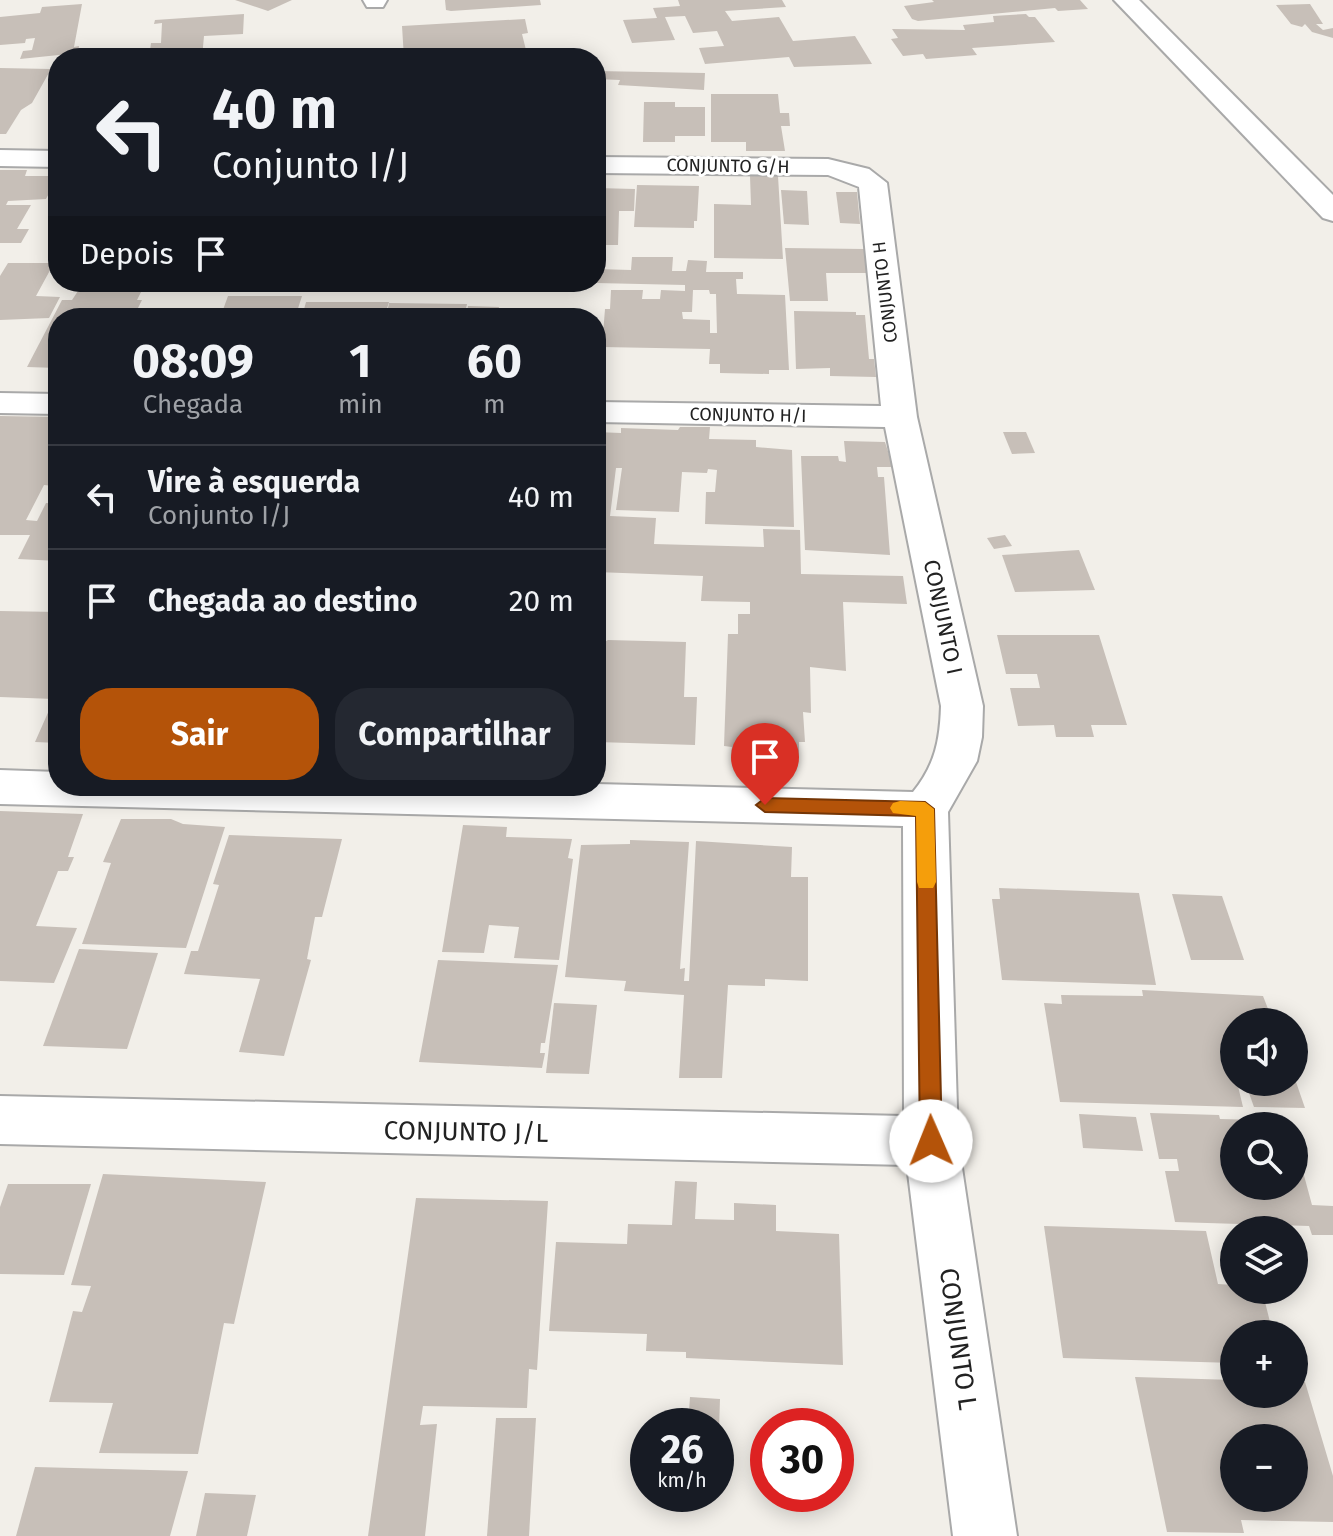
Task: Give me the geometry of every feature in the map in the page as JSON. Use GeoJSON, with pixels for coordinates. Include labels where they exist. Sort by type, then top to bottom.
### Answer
{"type":"FeatureCollection","features":[{"type":"Feature","properties":{"kind":"street"},"geometry":{"type":"LineString","coordinates":[[1126,0],[1333,212]]}},
{"type":"Feature","properties":{"kind":"street"},"geometry":{"type":"LineString","coordinates":[[0,158],[48,159]]}},
{"type":"Feature","properties":{"kind":"street","name":"CONJUNTO G/H"},"geometry":{"type":"LineString","coordinates":[[606,165],[828,167],[859,175]]}},
{"type":"Feature","properties":{"kind":"street","name":"CONJUNTO H"},"geometry":{"type":"LineString","coordinates":[[859,175],[873,183],[900,417]]}},
{"type":"Feature","properties":{"kind":"street"},"geometry":{"type":"LineString","coordinates":[[0,403],[48,404]]}},
{"type":"Feature","properties":{"kind":"street","name":"CONJUNTO H/I"},"geometry":{"type":"LineString","coordinates":[[606,412],[900,417]]}},
{"type":"Feature","properties":{"kind":"street","name":"CONJUNTO I"},"geometry":{"type":"LineString","coordinates":[[900,417],[962,706],[962,743],[949,779],[925,809]]}},
{"type":"Feature","properties":{"kind":"street"},"geometry":{"type":"LineString","coordinates":[[0,787],[48,788]]}},
{"type":"Feature","properties":{"kind":"street"},"geometry":{"type":"LineString","coordinates":[[378,796],[925,809]]}},
{"type":"Feature","properties":{"kind":"street","name":"CONJUNTO L"},"geometry":{"type":"LineString","coordinates":[[925,809],[931,1141],[985,1536]]}},
{"type":"Feature","properties":{"kind":"street","name":"CONJUNTO J/L"},"geometry":{"type":"LineString","coordinates":[[0,1120],[931,1141]]}},
{"type":"Feature","properties":{"kind":"building"},"geometry":{"type":"Polygon","coordinates":[[[235,0],[292,0],[268,11],[235,0]]]}},
{"type":"Feature","properties":{"kind":"building"},"geometry":{"type":"Polygon","coordinates":[[[445,0],[540,0],[541,5],[451,11],[446,10],[445,0]]]}},
{"type":"Feature","properties":{"kind":"building"},"geometry":{"type":"Polygon","coordinates":[[[678,0],[782,0],[786,7],[725,11],[732,21],[779,17],[793,41],[855,36],[872,64],[794,67],[789,57],[705,64],[699,48],[724,46],[717,31],[693,33],[685,16],[665,17],[675,40],[632,43],[623,20],[657,18],[653,8],[680,6],[678,0]]]}},
{"type":"Feature","properties":{"kind":"building"},"geometry":{"type":"Polygon","coordinates":[[[932,0],[1080,0],[1088,9],[1058,11],[1055,8],[918,21],[912,19],[904,6],[934,2],[932,0]]]}},
{"type":"Feature","properties":{"kind":"building"},"geometry":{"type":"Polygon","coordinates":[[[82,4],[74,47],[79,48],[48,48],[48,56],[20,59],[23,51],[32,50],[35,38],[26,39],[25,43],[0,45],[0,17],[40,13],[42,7],[82,4]]]}},
{"type":"Feature","properties":{"kind":"building"},"geometry":{"type":"Polygon","coordinates":[[[1310,4],[1323,24],[1316,24],[1323,30],[1333,28],[1333,38],[1312,32],[1305,24],[1302,27],[1291,24],[1276,5],[1310,4]]]}},
{"type":"Feature","properties":{"kind":"building"},"geometry":{"type":"Polygon","coordinates":[[[244,14],[243,34],[204,36],[203,48],[150,48],[151,43],[161,43],[162,23],[154,24],[155,20],[244,14]]]}},
{"type":"Feature","properties":{"kind":"building"},"geometry":{"type":"Polygon","coordinates":[[[1026,14],[1035,17],[1055,42],[972,48],[977,55],[926,59],[923,54],[903,56],[891,39],[898,38],[892,29],[965,30],[963,25],[994,22],[993,16],[1026,14]]]}},
{"type":"Feature","properties":{"kind":"building"},"geometry":{"type":"Polygon","coordinates":[[[525,19],[528,33],[522,34],[526,48],[403,48],[402,26],[525,19]]]}},
{"type":"Feature","properties":{"kind":"building"},"geometry":{"type":"Polygon","coordinates":[[[0,68],[48,69],[32,103],[21,110],[6,134],[0,134],[0,68]]]}},
{"type":"Feature","properties":{"kind":"building"},"geometry":{"type":"Polygon","coordinates":[[[606,71],[705,73],[704,90],[618,85],[620,80],[606,79],[606,71]]]}},
{"type":"Feature","properties":{"kind":"building"},"geometry":{"type":"Polygon","coordinates":[[[711,94],[778,94],[780,113],[789,113],[790,126],[781,126],[785,151],[746,151],[746,142],[711,142],[711,94]]]}},
{"type":"Feature","properties":{"kind":"building"},"geometry":{"type":"Polygon","coordinates":[[[644,102],[675,102],[675,107],[705,107],[705,136],[675,136],[675,142],[643,142],[644,102]]]}},
{"type":"Feature","properties":{"kind":"building"},"geometry":{"type":"Polygon","coordinates":[[[0,170],[27,170],[25,176],[48,176],[46,199],[8,201],[6,205],[31,205],[17,229],[29,229],[21,243],[0,243],[0,170]]]}},
{"type":"Feature","properties":{"kind":"building"},"geometry":{"type":"Polygon","coordinates":[[[750,176],[778,176],[783,259],[714,258],[714,204],[751,205],[750,176]]]}},
{"type":"Feature","properties":{"kind":"building"},"geometry":{"type":"Polygon","coordinates":[[[637,185],[699,186],[694,228],[634,227],[637,185]]]}},
{"type":"Feature","properties":{"kind":"building"},"geometry":{"type":"Polygon","coordinates":[[[606,188],[635,189],[634,211],[619,211],[618,245],[606,245],[606,188]]]}},
{"type":"Feature","properties":{"kind":"building"},"geometry":{"type":"Polygon","coordinates":[[[781,190],[807,191],[809,225],[784,224],[781,190]]]}},
{"type":"Feature","properties":{"kind":"building"},"geometry":{"type":"Polygon","coordinates":[[[836,192],[857,192],[860,224],[840,223],[836,192]]]}},
{"type":"Feature","properties":{"kind":"building"},"geometry":{"type":"Polygon","coordinates":[[[785,248],[864,249],[867,273],[826,273],[828,301],[790,301],[785,248]]]}},
{"type":"Feature","properties":{"kind":"building"},"geometry":{"type":"Polygon","coordinates":[[[632,257],[673,257],[672,271],[686,271],[688,260],[707,261],[706,272],[743,272],[743,279],[736,279],[737,294],[785,295],[789,370],[769,370],[769,374],[720,373],[720,364],[709,364],[710,349],[606,347],[606,309],[610,309],[611,290],[643,290],[642,299],[660,299],[661,290],[685,291],[685,285],[606,283],[606,269],[631,270],[632,257]],[[693,290],[692,312],[682,312],[683,319],[710,320],[710,333],[717,333],[716,294],[710,294],[709,290],[693,290]]]}},
{"type":"Feature","properties":{"kind":"building"},"geometry":{"type":"Polygon","coordinates":[[[8,263],[48,263],[48,274],[36,296],[60,297],[54,308],[48,308],[48,318],[0,320],[0,276],[8,263]]]}},
{"type":"Feature","properties":{"kind":"building"},"geometry":{"type":"Polygon","coordinates":[[[77,292],[141,292],[137,300],[142,300],[138,308],[58,308],[62,300],[72,300],[77,292]]]}},
{"type":"Feature","properties":{"kind":"building"},"geometry":{"type":"Polygon","coordinates":[[[228,296],[302,296],[298,308],[224,308],[228,296]]]}},
{"type":"Feature","properties":{"kind":"building"},"geometry":{"type":"Polygon","coordinates":[[[306,302],[389,302],[387,308],[304,308],[306,302]]]}},
{"type":"Feature","properties":{"kind":"building"},"geometry":{"type":"Polygon","coordinates":[[[389,303],[467,304],[466,308],[388,308],[389,303]]]}},
{"type":"Feature","properties":{"kind":"building"},"geometry":{"type":"Polygon","coordinates":[[[468,306],[499,307],[499,308],[468,306]]]}},
{"type":"Feature","properties":{"kind":"building"},"geometry":{"type":"Polygon","coordinates":[[[794,311],[856,312],[856,315],[865,315],[869,359],[874,359],[876,377],[830,376],[830,368],[796,369],[794,311]]]}},
{"type":"Feature","properties":{"kind":"building"},"geometry":{"type":"Polygon","coordinates":[[[48,327],[48,368],[27,367],[48,327]]]}},
{"type":"Feature","properties":{"kind":"building"},"geometry":{"type":"Polygon","coordinates":[[[0,416],[48,417],[48,485],[44,485],[26,520],[37,521],[48,503],[48,560],[18,559],[30,535],[0,535],[0,416]]]}},
{"type":"Feature","properties":{"kind":"building"},"geometry":{"type":"Polygon","coordinates":[[[680,427],[710,427],[709,439],[756,440],[756,447],[792,450],[794,527],[705,524],[706,492],[715,492],[717,470],[708,469],[707,473],[682,472],[679,512],[616,510],[622,468],[616,468],[610,516],[656,518],[654,544],[764,547],[763,529],[800,530],[801,574],[903,576],[907,604],[843,602],[846,671],[810,667],[811,713],[803,712],[805,742],[799,742],[799,758],[731,756],[732,747],[724,746],[728,634],[738,634],[738,614],[750,614],[750,602],[701,601],[703,576],[606,572],[606,432],[621,433],[621,428],[678,430],[680,427]]]}},
{"type":"Feature","properties":{"kind":"building"},"geometry":{"type":"Polygon","coordinates":[[[1003,432],[1026,432],[1035,453],[1012,454],[1003,432]]]}},
{"type":"Feature","properties":{"kind":"building"},"geometry":{"type":"Polygon","coordinates":[[[844,441],[885,442],[893,467],[877,467],[878,477],[884,477],[890,555],[805,550],[801,456],[838,456],[839,461],[846,462],[844,441]]]}},
{"type":"Feature","properties":{"kind":"building"},"geometry":{"type":"Polygon","coordinates":[[[1005,535],[1012,546],[994,549],[987,538],[1005,535]]]}},
{"type":"Feature","properties":{"kind":"building"},"geometry":{"type":"Polygon","coordinates":[[[1079,550],[1095,590],[1015,592],[1002,555],[1079,550]]]}},
{"type":"Feature","properties":{"kind":"building"},"geometry":{"type":"Polygon","coordinates":[[[0,611],[48,612],[48,699],[0,697],[0,611]]]}},
{"type":"Feature","properties":{"kind":"building"},"geometry":{"type":"Polygon","coordinates":[[[997,635],[1099,635],[1127,725],[1091,725],[1094,737],[1056,737],[1054,725],[1018,726],[1010,688],[1040,688],[1037,674],[1006,674],[997,635]]]}},
{"type":"Feature","properties":{"kind":"building"},"geometry":{"type":"Polygon","coordinates":[[[606,641],[686,642],[684,697],[697,697],[695,745],[606,742],[606,641]]]}},
{"type":"Feature","properties":{"kind":"building"},"geometry":{"type":"Polygon","coordinates":[[[48,713],[48,743],[35,742],[48,713]]]}},
{"type":"Feature","properties":{"kind":"building"},"geometry":{"type":"Polygon","coordinates":[[[0,811],[83,814],[68,857],[74,857],[68,871],[58,871],[36,926],[77,928],[54,983],[0,981],[0,811]]]}},
{"type":"Feature","properties":{"kind":"building"},"geometry":{"type":"Polygon","coordinates":[[[121,819],[171,819],[183,824],[225,827],[186,948],[82,944],[111,863],[103,862],[121,819]]]}},
{"type":"Feature","properties":{"kind":"building"},"geometry":{"type":"Polygon","coordinates":[[[463,825],[507,827],[506,837],[572,839],[568,858],[573,859],[559,960],[514,958],[519,927],[489,925],[484,953],[442,952],[463,825]]]}},
{"type":"Feature","properties":{"kind":"building"},"geometry":{"type":"Polygon","coordinates":[[[229,835],[342,839],[322,917],[315,917],[307,959],[311,960],[284,1056],[239,1052],[260,979],[184,974],[191,951],[198,951],[219,885],[213,884],[229,835]]]}},
{"type":"Feature","properties":{"kind":"building"},"geometry":{"type":"Polygon","coordinates":[[[630,840],[689,842],[680,969],[685,968],[684,981],[689,981],[696,841],[792,847],[791,877],[808,877],[808,981],[765,979],[765,986],[728,985],[722,1078],[679,1078],[684,995],[624,991],[626,981],[565,977],[581,845],[630,844],[630,840]]]}},
{"type":"Feature","properties":{"kind":"building"},"geometry":{"type":"Polygon","coordinates":[[[999,888],[1139,893],[1156,985],[1002,980],[992,899],[1000,899],[999,888]]]}},
{"type":"Feature","properties":{"kind":"building"},"geometry":{"type":"Polygon","coordinates":[[[1172,894],[1222,896],[1244,960],[1191,960],[1172,894]]]}},
{"type":"Feature","properties":{"kind":"building"},"geometry":{"type":"Polygon","coordinates":[[[79,949],[158,953],[127,1049],[43,1046],[79,949]]]}},
{"type":"Feature","properties":{"kind":"building"},"geometry":{"type":"Polygon","coordinates":[[[438,960],[558,965],[545,1043],[541,1043],[540,1053],[545,1053],[542,1068],[419,1062],[438,960]]]}},
{"type":"Feature","properties":{"kind":"building"},"geometry":{"type":"Polygon","coordinates":[[[1142,990],[1263,996],[1268,1008],[1220,1008],[1220,1096],[1240,1096],[1243,1107],[1060,1102],[1044,1003],[1062,1004],[1061,995],[1143,996],[1142,990]]]}},
{"type":"Feature","properties":{"kind":"building"},"geometry":{"type":"Polygon","coordinates":[[[554,1003],[597,1005],[589,1074],[546,1073],[554,1003]]]}},
{"type":"Feature","properties":{"kind":"building"},"geometry":{"type":"Polygon","coordinates":[[[1250,1096],[1301,1096],[1305,1108],[1254,1107],[1250,1096]]]}},
{"type":"Feature","properties":{"kind":"building"},"geometry":{"type":"Polygon","coordinates":[[[1150,1113],[1219,1115],[1220,1200],[1308,1200],[1308,1190],[1312,1205],[1333,1206],[1333,1235],[1312,1235],[1308,1216],[1220,1216],[1220,1223],[1175,1222],[1165,1171],[1179,1171],[1177,1159],[1159,1159],[1150,1113]]]}},
{"type":"Feature","properties":{"kind":"building"},"geometry":{"type":"Polygon","coordinates":[[[1079,1114],[1136,1117],[1143,1151],[1083,1148],[1079,1114]]]}},
{"type":"Feature","properties":{"kind":"building"},"geometry":{"type":"Polygon","coordinates":[[[103,1174],[266,1182],[234,1324],[224,1323],[198,1454],[99,1453],[113,1403],[49,1402],[73,1311],[82,1312],[91,1286],[71,1285],[103,1174]]]}},
{"type":"Feature","properties":{"kind":"building"},"geometry":{"type":"Polygon","coordinates":[[[675,1181],[697,1182],[695,1219],[734,1220],[734,1203],[776,1205],[776,1231],[839,1234],[843,1365],[686,1358],[686,1352],[646,1351],[647,1334],[549,1331],[556,1242],[627,1244],[628,1224],[672,1225],[675,1181]]]}},
{"type":"Feature","properties":{"kind":"building"},"geometry":{"type":"Polygon","coordinates":[[[8,1184],[91,1184],[64,1275],[0,1274],[0,1207],[8,1184]]]}},
{"type":"Feature","properties":{"kind":"building"},"geometry":{"type":"Polygon","coordinates":[[[416,1198],[548,1201],[537,1370],[529,1369],[527,1408],[423,1406],[420,1425],[437,1424],[425,1536],[368,1536],[416,1198]]]}},
{"type":"Feature","properties":{"kind":"building"},"geometry":{"type":"Polygon","coordinates":[[[1044,1226],[1206,1231],[1220,1284],[1220,1304],[1266,1304],[1270,1320],[1220,1320],[1220,1363],[1063,1358],[1044,1226]]]}},
{"type":"Feature","properties":{"kind":"building"},"geometry":{"type":"Polygon","coordinates":[[[1135,1377],[1220,1380],[1220,1408],[1308,1408],[1308,1392],[1333,1476],[1333,1522],[1241,1520],[1244,1533],[1167,1532],[1135,1377]]]}},
{"type":"Feature","properties":{"kind":"building"},"geometry":{"type":"Polygon","coordinates":[[[690,1397],[720,1399],[720,1408],[689,1408],[690,1397]]]}},
{"type":"Feature","properties":{"kind":"building"},"geometry":{"type":"Polygon","coordinates":[[[496,1418],[536,1418],[529,1536],[487,1536],[496,1418]]]}},
{"type":"Feature","properties":{"kind":"building"},"geometry":{"type":"Polygon","coordinates":[[[35,1467],[188,1471],[170,1536],[16,1536],[35,1467]]]}},
{"type":"Feature","properties":{"kind":"building"},"geometry":{"type":"Polygon","coordinates":[[[205,1493],[256,1495],[247,1536],[196,1536],[205,1493]]]}},
{"type":"Feature","properties":{"kind":"slow traffic"},"geometry":{"type":"LineString","coordinates":[[900,808],[925,809],[926,882]]}},
{"type":"Feature","properties":{"kind":"route"},"geometry":{"type":"LineString","coordinates":[[765,805],[925,809],[931,1141]]}}]}
